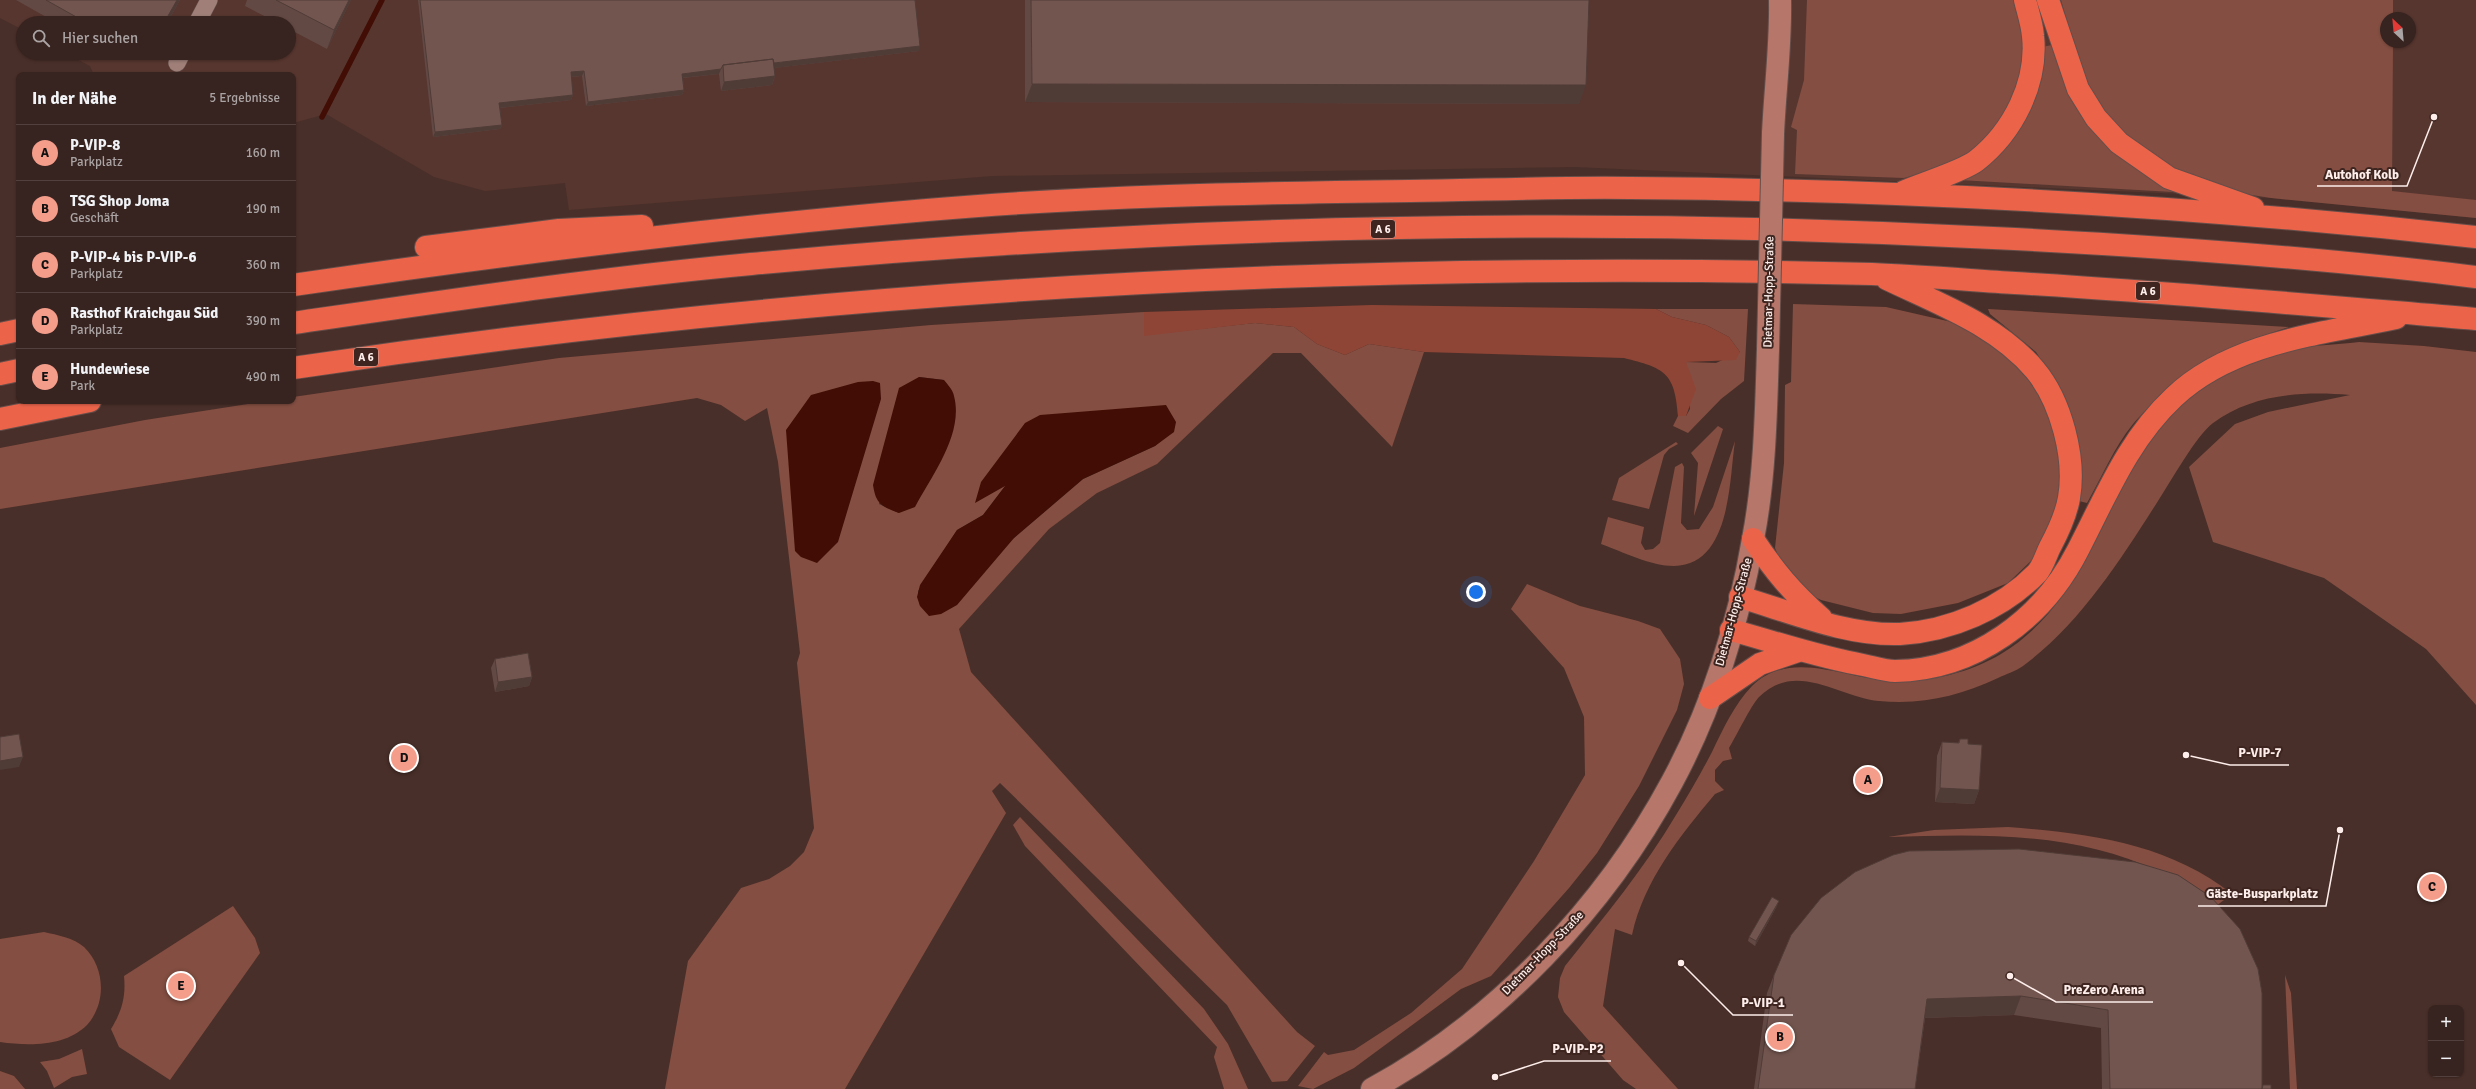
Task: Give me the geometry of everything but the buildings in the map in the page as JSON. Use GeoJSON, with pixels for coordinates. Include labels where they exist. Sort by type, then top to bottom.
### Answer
{"type":"FeatureCollection","features":[{"type":"Feature","properties":{"kind":"highway"},"geometry":{"type":"LineString","coordinates":[[1898,194],[1975,161],[2006,130],[2022,102],[2032,72],[2033,36],[2026,0]]}},
{"type":"Feature","properties":{"kind":"highway"},"geometry":{"type":"LineString","coordinates":[[2048,0],[2078,89],[2096,118],[2119,143],[2169,178],[2286,219]]}},
{"type":"Feature","properties":{"kind":"highway"},"geometry":{"type":"LineString","coordinates":[[296,285],[470,260],[733,228],[940,209],[1118,199],[1304,193],[1629,188],[1898,194],[2124,205],[2476,237]]}},
{"type":"Feature","properties":{"kind":"highway"},"geometry":{"type":"LineString","coordinates":[[426,247],[559,230],[632,225],[733,228]]}},
{"type":"Feature","properties":{"kind":"highway","name":"A 6"},"geometry":{"type":"LineString","coordinates":[[296,323],[447,300],[730,266],[894,252],[1247,232],[1449,227],[1808,228],[2107,244],[2428,271],[2476,277]]}},
{"type":"Feature","properties":{"kind":"highway","name":"A 6"},"geometry":{"type":"LineString","coordinates":[[296,368],[643,322],[818,304],[1036,288],[1245,277],[1569,270],[1877,274],[2129,290],[2476,318]]}},
{"type":"Feature","properties":{"kind":"highway"},"geometry":{"type":"LineString","coordinates":[[1740,597],[1825,622],[1866,632],[1900,634],[1934,629],[1972,618],[2006,599],[2038,571],[2060,527],[2069,497],[2069,454],[2063,423],[2053,399],[2036,370],[2011,346],[1988,329],[1877,274]]}},
{"type":"Feature","properties":{"kind":"highway"},"geometry":{"type":"LineString","coordinates":[[1731,630],[1843,662],[1894,671],[1931,667],[1968,656],[2028,618],[2056,586],[2078,552],[2111,481],[2141,432],[2174,396],[2198,378],[2240,356],[2280,343],[2417,314]]}},
{"type":"Feature","properties":{"kind":"highway"},"geometry":{"type":"LineString","coordinates":[[0,334],[16,331]]}},
{"type":"Feature","properties":{"kind":"highway"},"geometry":{"type":"LineString","coordinates":[[0,374],[16,371]]}},
{"type":"Feature","properties":{"kind":"highway"},"geometry":{"type":"LineString","coordinates":[[0,419],[75,404]]}},
{"type":"Feature","properties":{"kind":"highway"},"geometry":{"type":"LineString","coordinates":[[1754,539],[1774,572],[1791,591],[1825,622]]}},
{"type":"Feature","properties":{"kind":"highway"},"geometry":{"type":"LineString","coordinates":[[1710,698],[1760,664],[1801,650]]}},
{"type":"Feature","properties":{"kind":"street"},"geometry":{"type":"LineString","coordinates":[[201,16],[209,0]]}},
{"type":"Feature","properties":{"kind":"street","name":"Dietmar-Hopp-Straße"},"geometry":{"type":"LineString","coordinates":[[1372,1089],[1454,1036],[1520,980],[1576,922],[1625,857],[1672,782],[1710,698],[1731,630],[1754,539],[1765,428],[1775,82],[1781,39],[1780,0]]}},
{"type":"Feature","properties":{"kind":"shaded area"},"geometry":{"type":"Polygon","coordinates":[[[0,0],[2476,0],[2476,218],[2271,198],[1575,167],[992,176],[569,210],[565,183],[485,191],[434,177],[326,114],[296,122],[296,72],[93,72],[90,66],[78,60],[296,60],[296,16],[16,16],[16,26],[0,18],[0,0]]]}},
{"type":"Feature","properties":{"kind":"shaded area"},"geometry":{"type":"Polygon","coordinates":[[[1807,0],[2017,0],[2027,44],[2020,91],[1984,142],[1957,161],[1940,168],[1904,178],[1795,174],[1797,130],[1791,127],[1804,80],[1807,0]]]}},
{"type":"Feature","properties":{"kind":"shaded area"},"geometry":{"type":"Polygon","coordinates":[[[2061,0],[2393,0],[2393,12],[2380,12],[2380,48],[2393,48],[2392,191],[2476,200],[2476,218],[2271,198],[2220,190],[2184,177],[2145,154],[2112,124],[2082,74],[2061,0]]]}},
{"type":"Feature","properties":{"kind":"shaded area"},"geometry":{"type":"Polygon","coordinates":[[[2052,45],[2065,78],[2174,190],[2173,192],[1959,180],[2004,149],[2021,127],[2027,114],[2035,88],[2042,47],[2052,45]]]}},
{"type":"Feature","properties":{"kind":"shaded area"},"geometry":{"type":"Polygon","coordinates":[[[1793,304],[1886,307],[1956,323],[1977,333],[2016,362],[2045,401],[2064,469],[2057,517],[2033,559],[2008,583],[1958,603],[1901,614],[1873,613],[1821,600],[1803,591],[1781,563],[1775,548],[1784,463],[1785,385],[1791,382],[1793,304]]]}},
{"type":"Feature","properties":{"kind":"shaded area"},"geometry":{"type":"Polygon","coordinates":[[[1372,305],[1656,309],[1672,317],[1706,325],[1729,337],[1740,352],[1736,360],[1686,362],[1696,389],[1686,416],[1678,416],[1674,390],[1665,374],[1649,365],[1624,358],[1424,352],[1369,344],[1345,355],[1317,344],[1294,327],[1255,323],[1144,336],[1144,312],[1372,305]]]}},
{"type":"Feature","properties":{"kind":"shaded area"},"geometry":{"type":"Polygon","coordinates":[[[1656,309],[1748,309],[1744,381],[1721,399],[1688,433],[1673,426],[1678,416],[1686,416],[1690,409],[1686,362],[1716,363],[1740,352],[1729,337],[1706,325],[1672,317],[1656,309]]]}},
{"type":"Feature","properties":{"kind":"shaded area"},"geometry":{"type":"Polygon","coordinates":[[[1988,309],[2289,327],[2243,342],[2224,351],[2196,369],[2167,391],[2142,414],[2126,433],[2114,452],[2087,503],[2079,501],[2051,375],[2036,352],[1990,314],[1988,309]]]}},
{"type":"Feature","properties":{"kind":"shaded area"},"geometry":{"type":"Polygon","coordinates":[[[1144,312],[1144,335],[1255,323],[1294,327],[1317,344],[1345,355],[1369,344],[1424,352],[1392,447],[1301,353],[1273,353],[1157,464],[1097,493],[1049,529],[959,629],[971,672],[1297,1032],[1315,1046],[1287,1081],[1272,1082],[1227,1005],[1000,783],[992,791],[1006,813],[845,1089],[665,1089],[688,961],[741,888],[769,879],[790,866],[804,852],[814,828],[797,663],[800,653],[778,462],[767,408],[745,421],[721,405],[697,398],[0,509],[0,448],[145,420],[249,404],[296,404],[296,397],[559,358],[931,325],[1144,312]],[[919,377],[879,504],[899,513],[944,380],[919,377]],[[1161,441],[1006,485],[983,515],[957,530],[918,591],[920,606],[1014,538],[1083,479],[1155,446],[1161,441]]]}},
{"type":"Feature","properties":{"kind":"shaded area"},"geometry":{"type":"Polygon","coordinates":[[[2359,342],[2424,346],[2476,352],[2476,705],[2426,649],[2324,578],[2213,542],[2189,467],[2235,424],[2268,412],[2350,395],[2296,394],[2261,400],[2228,413],[2206,429],[2199,438],[2114,568],[2081,611],[2044,649],[2020,668],[1969,690],[1940,698],[1911,702],[1879,701],[1803,681],[1788,681],[1773,686],[1759,697],[1729,748],[1732,759],[1723,761],[1715,770],[1715,781],[1724,790],[1715,794],[1689,826],[1654,877],[1645,896],[1632,935],[1615,929],[1603,1006],[1678,1089],[1636,1089],[1623,1080],[1564,1012],[1558,997],[1560,978],[1565,966],[1623,892],[1664,835],[1699,776],[1729,718],[1752,686],[1768,675],[1785,669],[1803,667],[1878,680],[1910,681],[1950,675],[1989,661],[2028,634],[2051,610],[2071,584],[2101,531],[2138,456],[2150,438],[2183,404],[2224,375],[2245,363],[2266,355],[2287,349],[2359,342]]]}},
{"type":"Feature","properties":{"kind":"shaded area"},"geometry":{"type":"Polygon","coordinates":[[[919,377],[944,380],[950,387],[956,410],[955,425],[945,454],[915,507],[899,513],[880,504],[873,485],[899,388],[919,377]]]}},
{"type":"Feature","properties":{"kind":"shaded area"},"geometry":{"type":"Polygon","coordinates":[[[873,381],[880,383],[881,399],[838,542],[817,563],[801,557],[795,551],[786,430],[811,395],[858,382],[873,381]]]}},
{"type":"Feature","properties":{"kind":"shaded area"},"geometry":{"type":"Polygon","coordinates":[[[1166,405],[1176,422],[1174,432],[1155,446],[1083,479],[1014,538],[957,605],[941,614],[929,616],[920,606],[917,597],[920,585],[957,530],[983,515],[1005,486],[975,503],[981,482],[1025,423],[1040,415],[1166,405]]]}},
{"type":"Feature","properties":{"kind":"shaded area"},"geometry":{"type":"Polygon","coordinates":[[[1718,426],[1723,429],[1694,516],[1698,463],[1691,453],[1718,426]]]}},
{"type":"Feature","properties":{"kind":"shaded area"},"geometry":{"type":"Polygon","coordinates":[[[1735,441],[1724,518],[1717,537],[1707,552],[1693,562],[1674,566],[1656,564],[1601,544],[1608,517],[1644,527],[1641,543],[1645,550],[1653,549],[1660,543],[1675,467],[1682,463],[1684,467],[1681,523],[1687,530],[1699,529],[1713,507],[1735,441]]]}},
{"type":"Feature","properties":{"kind":"shaded area"},"geometry":{"type":"Polygon","coordinates":[[[1676,442],[1678,444],[1669,449],[1664,455],[1649,509],[1612,500],[1619,478],[1676,442]]]}},
{"type":"Feature","properties":{"kind":"shaded area"},"geometry":{"type":"Polygon","coordinates":[[[1527,584],[1580,606],[1638,621],[1660,629],[1680,659],[1684,684],[1677,710],[1639,786],[1597,853],[1569,888],[1491,976],[1461,989],[1354,1068],[1313,1089],[1298,1086],[1324,1052],[1328,1055],[1354,1050],[1411,1013],[1462,969],[1534,861],[1585,775],[1584,717],[1564,668],[1511,609],[1527,584]]]}},
{"type":"Feature","properties":{"kind":"shaded area"},"geometry":{"type":"Polygon","coordinates":[[[1020,817],[1204,1009],[1228,1044],[1248,1089],[1224,1089],[1214,1057],[1217,1047],[1025,846],[1013,825],[1020,817]]]}},
{"type":"Feature","properties":{"kind":"shaded area"},"geometry":{"type":"Polygon","coordinates":[[[2008,827],[2097,837],[2154,852],[2181,863],[2207,877],[2232,894],[2212,909],[2160,872],[2127,859],[2094,849],[2061,842],[2027,838],[1958,835],[1888,837],[1934,830],[2008,827]]]}},
{"type":"Feature","properties":{"kind":"shaded area"},"geometry":{"type":"Polygon","coordinates":[[[233,906],[255,938],[260,953],[170,1080],[119,1047],[111,1029],[118,1016],[124,997],[124,976],[233,906]]]}},
{"type":"Feature","properties":{"kind":"shaded area"},"geometry":{"type":"Polygon","coordinates":[[[44,932],[75,941],[84,947],[91,955],[96,965],[101,985],[98,1006],[87,1025],[68,1038],[34,1044],[0,1042],[0,939],[44,932]]]}},
{"type":"Feature","properties":{"kind":"shaded area"},"geometry":{"type":"Polygon","coordinates":[[[2285,975],[2291,993],[2297,1089],[2290,1089],[2285,975]]]}},
{"type":"Feature","properties":{"kind":"shaded area"},"geometry":{"type":"Polygon","coordinates":[[[82,1049],[87,1074],[72,1077],[54,1088],[47,1071],[40,1062],[59,1059],[82,1049]]]}},
{"type":"Feature","properties":{"kind":"shaded area"},"geometry":{"type":"Polygon","coordinates":[[[0,1071],[14,1076],[25,1089],[0,1089],[0,1071]]]}},
{"type":"Feature","properties":{"kind":"waterway"},"geometry":{"type":"LineString","coordinates":[[322,117],[382,0]]}},
{"type":"Feature","properties":{"kind":"place","name":"Autohof Kolb"},"geometry":{"type":"Point","coordinates":[2434,117]}},
{"type":"Feature","properties":{"kind":"place","name":"P-VIP-7"},"geometry":{"type":"Point","coordinates":[2186,755]}},
{"type":"Feature","properties":{"kind":"place","name":"Rasthof Kraichgau Süd"},"geometry":{"type":"Point","coordinates":[404,758]}},
{"type":"Feature","properties":{"kind":"place","name":"P-VIP-8"},"geometry":{"type":"Point","coordinates":[1868,780]}},
{"type":"Feature","properties":{"kind":"place","name":"Gäste-Busparkplatz"},"geometry":{"type":"Point","coordinates":[2340,830]}},
{"type":"Feature","properties":{"kind":"place","name":"P-VIP-4 bis P-VIP-6"},"geometry":{"type":"Point","coordinates":[2432,887]}},
{"type":"Feature","properties":{"kind":"place","name":"P-VIP-1"},"geometry":{"type":"Point","coordinates":[1681,963]}},
{"type":"Feature","properties":{"kind":"place","name":"PreZero Arena"},"geometry":{"type":"Point","coordinates":[2010,976]}},
{"type":"Feature","properties":{"kind":"place","name":"Hundewiese"},"geometry":{"type":"Point","coordinates":[181,986]}},
{"type":"Feature","properties":{"kind":"place","name":"TSG Shop Joma"},"geometry":{"type":"Point","coordinates":[1780,1037]}},
{"type":"Feature","properties":{"kind":"place","name":"P-VIP-P2"},"geometry":{"type":"Point","coordinates":[1495,1077]}}]}
